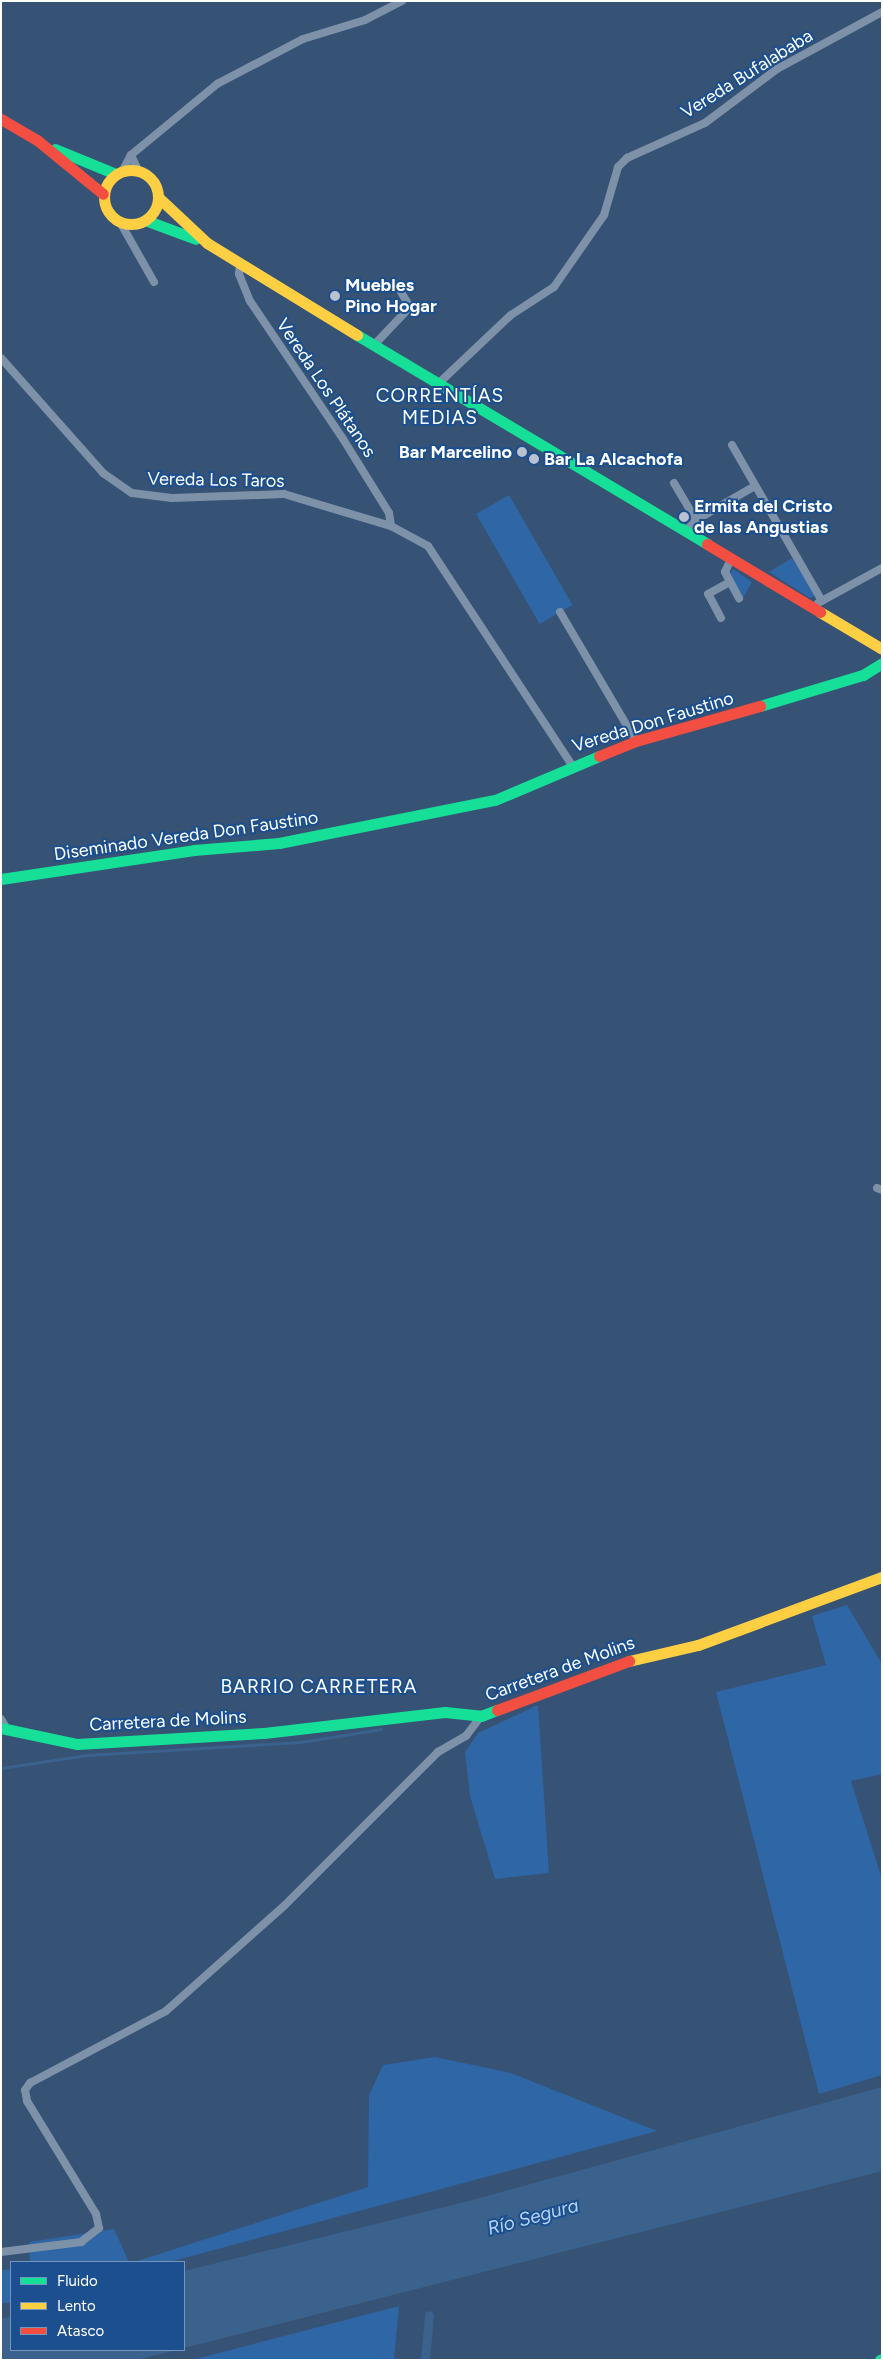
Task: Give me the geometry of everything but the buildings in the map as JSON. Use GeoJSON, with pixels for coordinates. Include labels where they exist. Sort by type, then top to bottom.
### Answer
{"type":"FeatureCollection","features":[{"type":"Feature","properties":{"kind":"street"},"geometry":{"type":"LineString","coordinates":[[103,194],[130,155],[185,108],[235,74],[304,39],[365,20],[402,1]]}},
{"type":"Feature","properties":{"kind":"street","name":"Vereda Bufalababa"},"geometry":{"type":"LineString","coordinates":[[439,383],[511,314],[554,286],[604,215],[618,167],[627,158],[705,122],[777,69],[882,12]]}},
{"type":"Feature","properties":{"kind":"street"},"geometry":{"type":"LineString","coordinates":[[1,119],[37,140],[103,194],[107,211],[120,222],[154,282]]}},
{"type":"Feature","properties":{"kind":"street"},"geometry":{"type":"LineString","coordinates":[[37,140],[120,172],[138,170]]}},
{"type":"Feature","properties":{"kind":"street"},"geometry":{"type":"LineString","coordinates":[[130,155],[138,170],[152,180],[158,197],[207,243],[240,265],[375,344],[882,650]]}},
{"type":"Feature","properties":{"kind":"street"},"geometry":{"type":"LineString","coordinates":[[145,220],[158,197]]}},
{"type":"Feature","properties":{"kind":"street"},"geometry":{"type":"LineString","coordinates":[[120,222],[145,220],[207,243]]}},
{"type":"Feature","properties":{"kind":"street","name":"Vereda Los Plátanos"},"geometry":{"type":"LineString","coordinates":[[240,265],[239,274],[250,301],[343,439],[389,513],[391,526]]}},
{"type":"Feature","properties":{"kind":"street"},"geometry":{"type":"LineString","coordinates":[[375,344],[410,307],[397,286]]}},
{"type":"Feature","properties":{"kind":"street","name":"Vereda Los Taros"},"geometry":{"type":"LineString","coordinates":[[1,358],[103,473],[132,493],[172,498],[284,494],[391,526],[428,546],[442,564],[507,672],[571,764]]}},
{"type":"Feature","properties":{"kind":"street"},"geometry":{"type":"LineString","coordinates":[[732,445],[822,601]]}},
{"type":"Feature","properties":{"kind":"street"},"geometry":{"type":"LineString","coordinates":[[674,483],[696,520]]}},
{"type":"Feature","properties":{"kind":"street"},"geometry":{"type":"LineString","coordinates":[[685,532],[696,520],[755,486]]}},
{"type":"Feature","properties":{"kind":"street"},"geometry":{"type":"LineString","coordinates":[[731,560],[725,572],[740,598]]}},
{"type":"Feature","properties":{"kind":"street"},"geometry":{"type":"LineString","coordinates":[[810,607],[882,568]]}},
{"type":"Feature","properties":{"kind":"street"},"geometry":{"type":"LineString","coordinates":[[721,618],[708,594],[730,582]]}},
{"type":"Feature","properties":{"kind":"street"},"geometry":{"type":"LineString","coordinates":[[560,612],[636,741]]}},
{"type":"Feature","properties":{"kind":"street","name":"Vereda Don Faustino"},"geometry":{"type":"LineString","coordinates":[[375,826],[516,794],[571,764],[636,741],[832,685],[882,663]]}},
{"type":"Feature","properties":{"kind":"street","name":"Diseminado Vereda Don Faustino"},"geometry":{"type":"LineString","coordinates":[[1,879],[375,826]]}},
{"type":"Feature","properties":{"kind":"street","name":"Carretera de Molins"},"geometry":{"type":"LineString","coordinates":[[3,1726],[77,1744],[264,1733],[445,1712],[481,1716],[634,1659],[698,1645],[882,1577]]}},
{"type":"Feature","properties":{"kind":"street"},"geometry":{"type":"LineString","coordinates":[[1,2252],[81,2242],[99,2228],[96,2214],[27,2101],[30,2083],[166,2011],[284,1906],[438,1752],[466,1736],[481,1716]]}},
{"type":"Feature","properties":{"kind":"shaded area"},"geometry":{"type":"Polygon","coordinates":[[[509,495],[572,605],[540,624],[476,514],[509,495]]]}},
{"type":"Feature","properties":{"kind":"shaded area"},"geometry":{"type":"Polygon","coordinates":[[[792,558],[816,595],[810,598],[769,572],[792,558]]]}},
{"type":"Feature","properties":{"kind":"shaded area"},"geometry":{"type":"Polygon","coordinates":[[[733,569],[752,582],[743,598],[729,576],[733,569]]]}},
{"type":"Feature","properties":{"kind":"shaded area"},"geometry":{"type":"Polygon","coordinates":[[[847,1605],[882,1664],[882,1774],[851,1781],[882,1879],[882,2075],[819,2094],[716,1692],[826,1665],[812,1616],[847,1605]]]}},
{"type":"Feature","properties":{"kind":"shaded area"},"geometry":{"type":"Polygon","coordinates":[[[538,1705],[549,1873],[495,1879],[470,1796],[465,1752],[478,1733],[538,1705]]]}},
{"type":"Feature","properties":{"kind":"shaded area"},"geometry":{"type":"Polygon","coordinates":[[[435,2057],[511,2073],[657,2131],[173,2261],[137,2261],[368,2187],[369,2095],[383,2065],[435,2057]]]}},
{"type":"Feature","properties":{"kind":"shaded area"},"geometry":{"type":"Polygon","coordinates":[[[114,2229],[129,2261],[30,2261],[29,2242],[114,2229]]]}},
{"type":"Feature","properties":{"kind":"shaded area"},"geometry":{"type":"Polygon","coordinates":[[[1,2270],[10,2270],[10,2303],[1,2303],[1,2270]]]}},
{"type":"Feature","properties":{"kind":"shaded area"},"geometry":{"type":"Polygon","coordinates":[[[399,2306],[394,2360],[192,2360],[399,2306]]]}},
{"type":"Feature","properties":{"kind":"water","name":"Río Segura"},"geometry":{"type":"Polygon","coordinates":[[[882,2087],[882,2171],[185,2348],[185,2271],[465,2202],[882,2087]]]}},
{"type":"Feature","properties":{"kind":"water"},"geometry":{"type":"Polygon","coordinates":[[[10,2316],[10,2351],[173,2351],[137,2360],[1,2360],[1,2319],[10,2316]]]}},
{"type":"Feature","properties":{"kind":"waterway"},"geometry":{"type":"LineString","coordinates":[[1,1768],[87,1755],[301,1742],[381,1729]]}},
{"type":"Feature","properties":{"kind":"waterway"},"geometry":{"type":"LineString","coordinates":[[425,2360],[429,2315]]}},
{"type":"Feature","properties":{"kind":"traffic: fast"},"geometry":{"type":"LineString","coordinates":[[55,149],[116,174]]}},
{"type":"Feature","properties":{"kind":"traffic: fast"},"geometry":{"type":"LineString","coordinates":[[145,220],[196,239]]}},
{"type":"Feature","properties":{"kind":"traffic: fast"},"geometry":{"type":"LineString","coordinates":[[357,335],[707,544]]}},
{"type":"Feature","properties":{"kind":"traffic: fast"},"geometry":{"type":"LineString","coordinates":[[760,706],[863,675],[882,663]]}},
{"type":"Feature","properties":{"kind":"traffic: fast"},"geometry":{"type":"LineString","coordinates":[[1,879],[194,850],[279,843],[495,800],[599,756]]}},
{"type":"Feature","properties":{"kind":"traffic: fast"},"geometry":{"type":"LineString","coordinates":[[1,1728],[77,1744],[264,1733],[445,1712],[481,1716],[497,1710]]}},
{"type":"Feature","properties":{"kind":"traffic: slow"},"geometry":{"type":"LineString","coordinates":[[126,170],[136,170],[146,174],[154,182],[158,197],[154,212],[146,220],[136,224],[126,224],[116,220],[108,212],[104,202],[104,192],[108,182],[116,174],[126,170]]}},
{"type":"Feature","properties":{"kind":"traffic: slow"},"geometry":{"type":"LineString","coordinates":[[158,197],[207,243],[357,335]]}},
{"type":"Feature","properties":{"kind":"traffic: slow"},"geometry":{"type":"LineString","coordinates":[[820,612],[882,649]]}},
{"type":"Feature","properties":{"kind":"traffic: slow"},"geometry":{"type":"LineString","coordinates":[[629,1661],[698,1645],[882,1577]]}},
{"type":"Feature","properties":{"kind":"traffic: jam"},"geometry":{"type":"LineString","coordinates":[[1,119],[37,140],[103,194]]}},
{"type":"Feature","properties":{"kind":"traffic: jam"},"geometry":{"type":"LineString","coordinates":[[707,544],[820,612]]}},
{"type":"Feature","properties":{"kind":"traffic: jam"},"geometry":{"type":"LineString","coordinates":[[599,756],[636,741],[760,706]]}},
{"type":"Feature","properties":{"kind":"traffic: jam"},"geometry":{"type":"LineString","coordinates":[[497,1710],[629,1661]]}},
{"type":"Feature","properties":{"kind":"place","name":"Muebles Pino Hogar"},"geometry":{"type":"Point","coordinates":[335,296]}},
{"type":"Feature","properties":{"kind":"place","name":"Bar Marcelino"},"geometry":{"type":"Point","coordinates":[522,452]}},
{"type":"Feature","properties":{"kind":"place","name":"Bar La Alcachofa"},"geometry":{"type":"Point","coordinates":[534,459]}},
{"type":"Feature","properties":{"kind":"place","name":"Ermita del Cristo de las Angustias"},"geometry":{"type":"Point","coordinates":[684,517]}},
{"type":"Feature","properties":{"kind":"district","name":"CORRENTÍAS MEDIAS"},"geometry":{"type":"Point","coordinates":[440,407]}},
{"type":"Feature","properties":{"kind":"district","name":"BARRIO CARRETERA"},"geometry":{"type":"Point","coordinates":[319,1687]}}]}
